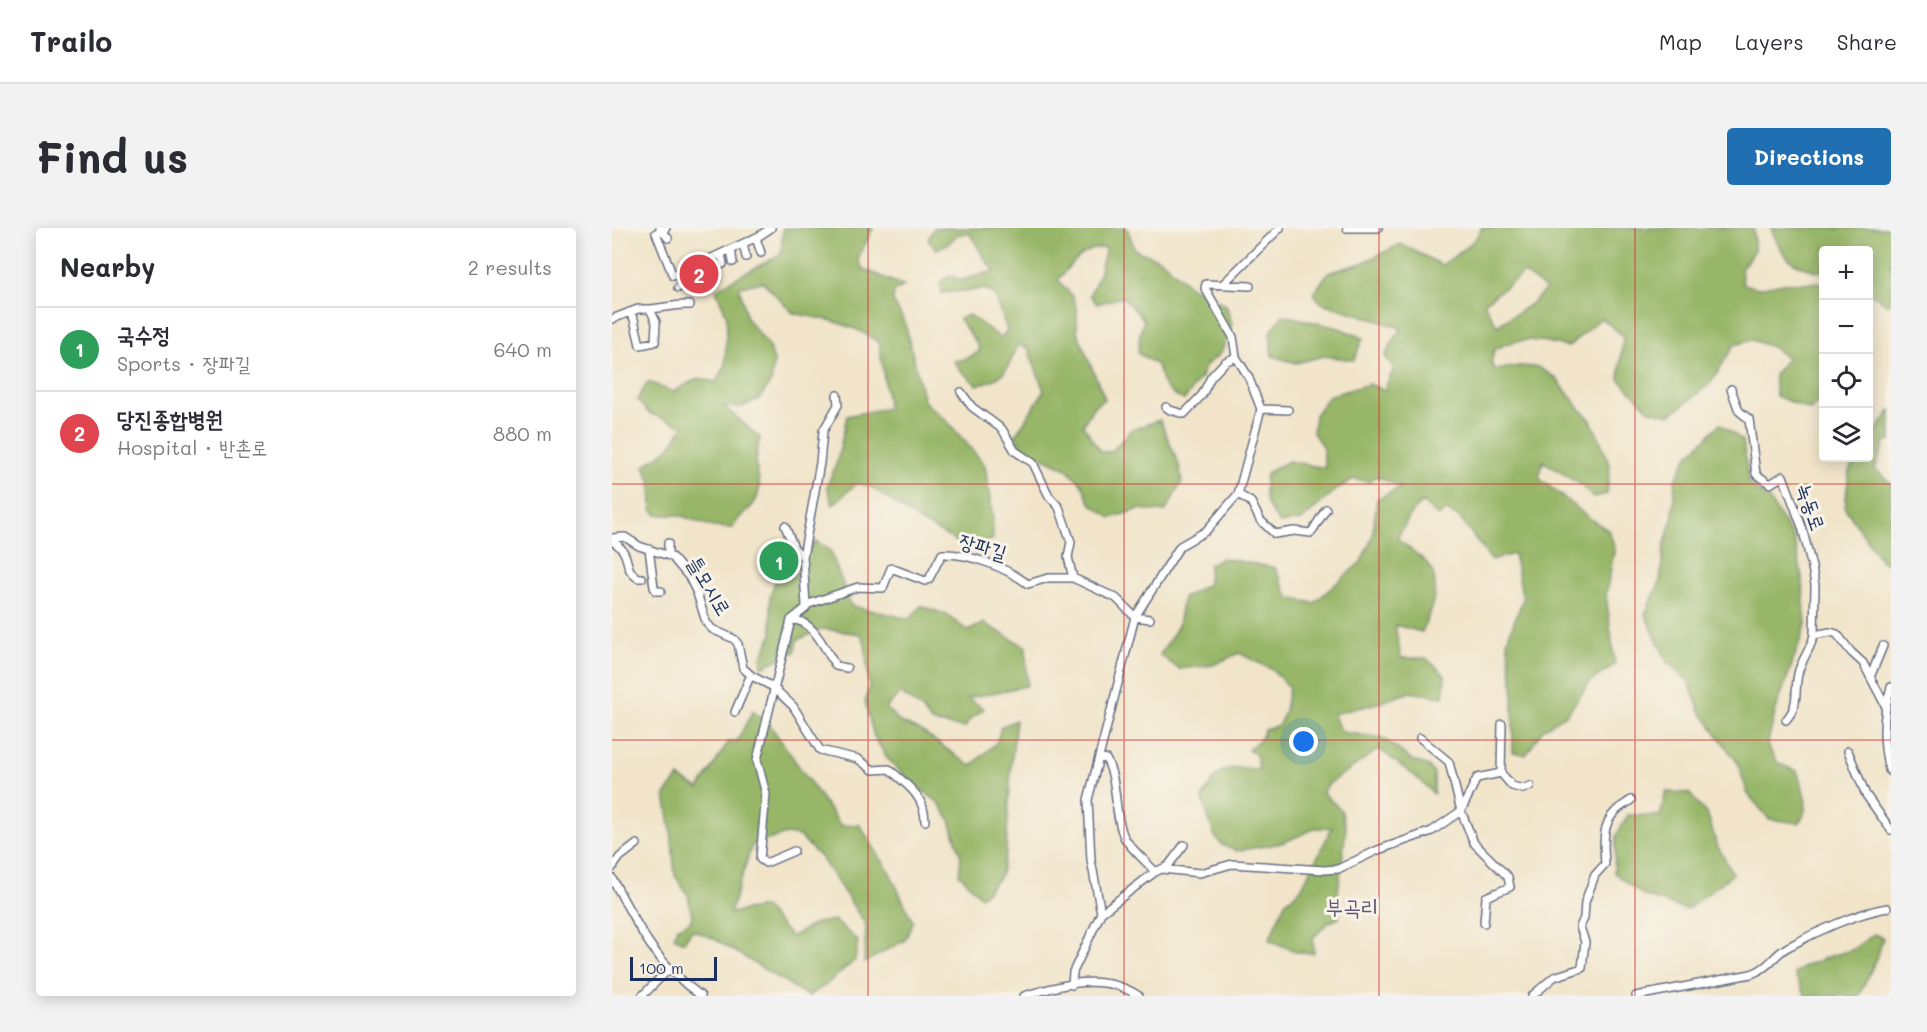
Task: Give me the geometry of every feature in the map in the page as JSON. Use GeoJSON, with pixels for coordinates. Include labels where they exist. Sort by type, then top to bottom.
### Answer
{"type":"FeatureCollection","features":[{"type":"Feature","properties":{"kind":"street"},"geometry":{"type":"LineString","coordinates":[[668,238],[663,229],[656,233],[673,276],[756,238],[771,228]]}},
{"type":"Feature","properties":{"kind":"street"},"geometry":{"type":"LineString","coordinates":[[1223,284],[1280,228]]}},
{"type":"Feature","properties":{"kind":"street"},"geometry":{"type":"LineString","coordinates":[[1347,228],[1378,228]]}},
{"type":"Feature","properties":{"kind":"street"},"geometry":{"type":"LineString","coordinates":[[756,238],[761,253]]}},
{"type":"Feature","properties":{"kind":"street"},"geometry":{"type":"LineString","coordinates":[[743,244],[746,257]]}},
{"type":"Feature","properties":{"kind":"street"},"geometry":{"type":"LineString","coordinates":[[731,249],[734,262]]}},
{"type":"Feature","properties":{"kind":"street"},"geometry":{"type":"LineString","coordinates":[[678,288],[723,264],[721,254]]}},
{"type":"Feature","properties":{"kind":"street"},"geometry":{"type":"LineString","coordinates":[[1101,913],[1091,860],[1088,800],[1135,617],[1180,546],[1206,531],[1238,494],[1261,409],[1248,376],[1236,357],[1233,337],[1205,288],[1206,284],[1250,286]]}},
{"type":"Feature","properties":{"kind":"street"},"geometry":{"type":"LineString","coordinates":[[612,319],[638,309],[667,308],[677,304],[690,305]]}},
{"type":"Feature","properties":{"kind":"street"},"geometry":{"type":"LineString","coordinates":[[629,312],[634,319],[640,345],[655,342],[656,322],[650,309]]}},
{"type":"Feature","properties":{"kind":"street"},"geometry":{"type":"LineString","coordinates":[[1166,407],[1184,414],[1202,395],[1210,377],[1225,362],[1236,357]]}},
{"type":"Feature","properties":{"kind":"street","name":"녹동로"},"geometry":{"type":"LineString","coordinates":[[1731,389],[1738,411],[1749,419],[1756,474],[1770,484],[1783,476],[1802,528],[1815,585],[1814,635],[1811,648],[1796,681],[1797,699],[1792,714],[1786,720]]}},
{"type":"Feature","properties":{"kind":"street"},"geometry":{"type":"LineString","coordinates":[[961,392],[972,407],[1002,429],[1016,451],[1033,463],[1049,496],[1059,507],[1071,542],[1068,557],[1073,578],[1116,598],[1135,617],[1150,619]]}},
{"type":"Feature","properties":{"kind":"street"},"geometry":{"type":"LineString","coordinates":[[806,605],[803,557],[820,463],[823,431],[838,405],[837,395]]}},
{"type":"Feature","properties":{"kind":"street"},"geometry":{"type":"LineString","coordinates":[[1261,409],[1288,410]]}},
{"type":"Feature","properties":{"kind":"street"},"geometry":{"type":"LineString","coordinates":[[1238,494],[1251,502],[1260,520],[1275,534],[1294,531],[1311,533],[1326,509]]}},
{"type":"Feature","properties":{"kind":"street"},"geometry":{"type":"LineString","coordinates":[[785,526],[794,548],[803,557]]}},
{"type":"Feature","properties":{"kind":"street","name":"틀모시로"},"geometry":{"type":"LineString","coordinates":[[612,539],[625,537],[649,549],[668,554],[688,577],[697,593],[706,622],[712,628],[734,639],[738,644],[743,668],[752,676]]}},
{"type":"Feature","properties":{"kind":"street"},"geometry":{"type":"LineString","coordinates":[[612,539],[626,553],[629,572],[642,578]]}},
{"type":"Feature","properties":{"kind":"street"},"geometry":{"type":"LineString","coordinates":[[668,543],[668,554]]}},
{"type":"Feature","properties":{"kind":"street"},"geometry":{"type":"LineString","coordinates":[[649,549],[654,587],[656,591],[661,591]]}},
{"type":"Feature","properties":{"kind":"street","name":"장파길"},"geometry":{"type":"LineString","coordinates":[[790,620],[806,608],[806,605],[858,587],[883,588],[891,568],[925,581],[929,579],[942,554],[957,553],[1013,572],[1028,584],[1048,578],[1073,578]]}},
{"type":"Feature","properties":{"kind":"street"},"geometry":{"type":"LineString","coordinates":[[794,851],[766,863],[760,859],[766,794],[757,760],[790,620],[808,625],[836,666],[847,668]]}},
{"type":"Feature","properties":{"kind":"street"},"geometry":{"type":"LineString","coordinates":[[1814,635],[1830,632],[1836,634],[1863,663],[1885,705]]}},
{"type":"Feature","properties":{"kind":"street"},"geometry":{"type":"LineString","coordinates":[[1870,675],[1883,646]]}},
{"type":"Feature","properties":{"kind":"street"},"geometry":{"type":"LineString","coordinates":[[735,712],[752,676],[773,687],[793,706],[820,750],[858,759],[873,770],[889,769],[918,795],[925,809],[925,821]]}},
{"type":"Feature","properties":{"kind":"street"},"geometry":{"type":"LineString","coordinates":[[1891,687],[1885,705],[1884,748],[1888,770],[1891,772]]}},
{"type":"Feature","properties":{"kind":"street"},"geometry":{"type":"LineString","coordinates":[[1502,724],[1501,773],[1512,786],[1523,789],[1530,786]]}},
{"type":"Feature","properties":{"kind":"street"},"geometry":{"type":"LineString","coordinates":[[1420,738],[1449,762],[1461,811],[1474,843],[1508,877],[1510,887],[1486,897],[1484,923]]}},
{"type":"Feature","properties":{"kind":"street"},"geometry":{"type":"LineString","coordinates":[[1848,751],[1866,795],[1891,830]]}},
{"type":"Feature","properties":{"kind":"street"},"geometry":{"type":"LineString","coordinates":[[1099,757],[1106,759],[1112,769],[1115,798],[1124,837],[1159,871],[1200,873],[1232,864],[1338,869],[1378,850],[1432,831],[1461,811],[1477,778],[1501,773]]}},
{"type":"Feature","properties":{"kind":"street"},"geometry":{"type":"LineString","coordinates":[[1532,996],[1554,977],[1582,968],[1585,942],[1580,927],[1590,886],[1595,874],[1605,864],[1603,845],[1607,826],[1614,812],[1631,800]]}},
{"type":"Feature","properties":{"kind":"street"},"geometry":{"type":"LineString","coordinates":[[612,868],[620,857],[637,844]]}},
{"type":"Feature","properties":{"kind":"street"},"geometry":{"type":"LineString","coordinates":[[1072,985],[1073,972],[1101,913],[1168,867],[1184,845]]}},
{"type":"Feature","properties":{"kind":"street"},"geometry":{"type":"LineString","coordinates":[[612,880],[656,955],[668,970],[701,996]]}},
{"type":"Feature","properties":{"kind":"street"},"geometry":{"type":"LineString","coordinates":[[1636,996],[1679,992],[1762,970],[1785,949],[1869,911],[1889,909],[1891,898]]}},
{"type":"Feature","properties":{"kind":"street"},"geometry":{"type":"LineString","coordinates":[[642,996],[668,970]]}},
{"type":"Feature","properties":{"kind":"street"},"geometry":{"type":"LineString","coordinates":[[1024,996],[1096,981],[1123,987],[1139,996]]}},
{"type":"Feature","properties":{"kind":"green space"},"geometry":{"type":"Polygon","coordinates":[[[783,228],[873,228],[858,259],[863,269],[904,286],[894,291],[893,301],[905,323],[924,401],[949,423],[985,465],[993,519],[993,539],[972,550],[920,521],[871,487],[857,483],[833,505],[827,486],[837,462],[847,416],[888,408],[879,342],[858,330],[833,321],[793,313],[763,282],[739,287],[747,319],[768,345],[774,361],[771,382],[759,399],[742,407],[724,406],[760,438],[756,460],[760,484],[757,497],[733,528],[713,527],[679,515],[657,515],[652,509],[651,482],[644,466],[669,448],[684,426],[649,413],[637,400],[648,382],[673,392],[698,378],[716,382],[725,367],[727,317],[716,290],[781,254],[783,228]]]}},
{"type":"Feature","properties":{"kind":"green space"},"geometry":{"type":"Polygon","coordinates":[[[934,228],[1127,228],[1135,250],[1161,260],[1191,287],[1226,305],[1232,324],[1221,353],[1206,365],[1201,377],[1184,400],[1172,394],[1165,387],[1157,365],[1138,353],[1144,320],[1123,297],[1097,304],[1090,295],[1099,275],[1106,248],[1098,248],[1085,253],[1058,280],[1073,297],[1077,311],[1077,332],[1105,399],[1094,406],[1083,425],[1101,452],[1112,451],[1131,430],[1160,420],[1179,465],[1182,482],[1165,512],[1140,509],[1111,518],[1090,503],[1082,484],[1067,469],[1021,447],[1015,436],[1044,391],[1028,348],[1018,345],[1011,361],[1000,376],[977,385],[958,368],[954,361],[965,359],[979,352],[978,345],[959,319],[969,315],[1001,338],[1007,330],[995,295],[985,289],[942,293],[940,283],[949,275],[961,280],[995,271],[970,234],[958,234],[948,244],[936,249],[928,240],[934,228]]]}},
{"type":"Feature","properties":{"kind":"green space"},"geometry":{"type":"Polygon","coordinates":[[[1481,228],[1754,228],[1754,251],[1741,269],[1743,284],[1759,288],[1783,283],[1819,283],[1819,401],[1810,410],[1776,396],[1774,375],[1788,358],[1772,347],[1752,340],[1734,345],[1711,383],[1670,415],[1649,410],[1619,379],[1623,336],[1601,318],[1568,347],[1530,340],[1512,342],[1494,350],[1491,364],[1496,370],[1519,366],[1538,367],[1556,378],[1590,419],[1599,437],[1610,466],[1607,494],[1592,497],[1581,485],[1543,461],[1539,478],[1589,518],[1608,530],[1615,547],[1606,594],[1615,665],[1591,681],[1566,715],[1543,729],[1526,755],[1513,752],[1513,684],[1507,640],[1523,599],[1514,554],[1491,560],[1459,517],[1446,511],[1438,516],[1422,502],[1411,514],[1397,538],[1427,563],[1435,579],[1434,597],[1422,632],[1395,625],[1401,658],[1426,658],[1445,675],[1443,697],[1410,692],[1333,714],[1341,732],[1383,738],[1412,760],[1429,766],[1434,774],[1434,794],[1421,781],[1379,749],[1330,783],[1322,792],[1341,810],[1346,829],[1338,892],[1339,918],[1328,923],[1313,938],[1314,953],[1297,952],[1269,940],[1285,903],[1301,889],[1332,828],[1316,828],[1282,843],[1236,851],[1222,845],[1214,835],[1202,798],[1214,779],[1224,770],[1259,769],[1256,754],[1248,750],[1262,737],[1264,730],[1279,725],[1285,711],[1289,687],[1271,669],[1239,653],[1213,665],[1179,669],[1160,655],[1178,626],[1183,598],[1208,584],[1209,564],[1223,558],[1275,568],[1289,598],[1314,603],[1361,562],[1372,538],[1377,499],[1401,487],[1376,476],[1369,482],[1353,479],[1336,490],[1302,520],[1280,523],[1266,500],[1266,473],[1289,461],[1325,468],[1323,447],[1313,433],[1315,415],[1329,396],[1369,384],[1384,390],[1394,369],[1385,356],[1401,328],[1322,303],[1313,294],[1328,273],[1362,263],[1401,244],[1442,265],[1476,238],[1481,228]],[[1524,273],[1484,303],[1497,326],[1531,304],[1546,289],[1524,273]]]}},
{"type":"Feature","properties":{"kind":"green space"},"geometry":{"type":"Polygon","coordinates":[[[1771,228],[1891,228],[1891,302],[1888,305],[1873,295],[1873,246],[1819,246],[1819,271],[1796,264],[1779,247],[1771,228]]]}},
{"type":"Feature","properties":{"kind":"green space"},"geometry":{"type":"Polygon","coordinates":[[[1283,315],[1339,328],[1363,338],[1354,360],[1324,356],[1296,363],[1272,356],[1270,333],[1283,315]]]}},
{"type":"Feature","properties":{"kind":"green space"},"geometry":{"type":"Polygon","coordinates":[[[1891,410],[1891,441],[1885,441],[1875,469],[1891,483],[1891,565],[1881,561],[1845,508],[1849,471],[1855,462],[1873,462],[1873,435],[1891,410]]]}},
{"type":"Feature","properties":{"kind":"green space"},"geometry":{"type":"Polygon","coordinates":[[[1720,424],[1743,441],[1749,484],[1769,500],[1794,538],[1802,576],[1806,625],[1776,709],[1767,746],[1779,764],[1797,771],[1806,804],[1799,823],[1769,819],[1748,794],[1737,762],[1700,711],[1688,681],[1667,662],[1645,614],[1660,582],[1664,547],[1673,515],[1675,480],[1687,457],[1720,424]]]}},
{"type":"Feature","properties":{"kind":"green space"},"geometry":{"type":"Polygon","coordinates":[[[815,541],[830,550],[851,606],[910,619],[921,606],[947,615],[968,631],[984,623],[1026,647],[1027,686],[968,698],[984,709],[968,721],[965,728],[931,722],[923,710],[900,693],[886,708],[900,722],[921,731],[971,766],[997,742],[1001,727],[1016,720],[1006,852],[1000,877],[981,897],[959,874],[961,857],[950,820],[939,803],[908,779],[888,759],[874,737],[865,703],[869,687],[865,643],[861,634],[823,629],[797,640],[795,652],[762,667],[761,659],[772,634],[770,596],[775,582],[795,575],[815,541]]]}},
{"type":"Feature","properties":{"kind":"green space"},"geometry":{"type":"Polygon","coordinates":[[[753,711],[769,724],[841,826],[859,824],[890,873],[913,922],[905,940],[864,963],[866,925],[822,859],[799,836],[786,834],[752,845],[730,913],[764,907],[791,937],[816,923],[834,920],[858,941],[855,960],[826,985],[808,996],[713,938],[692,930],[684,942],[674,937],[677,928],[690,922],[692,916],[688,895],[675,876],[665,795],[679,777],[699,789],[728,742],[737,741],[753,711]]]}},
{"type":"Feature","properties":{"kind":"green space"},"geometry":{"type":"Polygon","coordinates":[[[1666,792],[1689,793],[1708,816],[1717,845],[1733,874],[1686,910],[1643,895],[1614,873],[1616,836],[1628,815],[1660,816],[1666,792]]]}},
{"type":"Feature","properties":{"kind":"green space"},"geometry":{"type":"Polygon","coordinates":[[[1874,934],[1883,938],[1878,955],[1859,996],[1806,996],[1794,974],[1805,966],[1852,950],[1874,934]]]}},
{"type":"Feature","properties":{"kind":"place","name":"당진종합병원"},"geometry":{"type":"Point","coordinates":[699,274]}},
{"type":"Feature","properties":{"kind":"place","name":"국수정"},"geometry":{"type":"Point","coordinates":[779,561]}},
{"type":"Feature","properties":{"kind":"district","name":"부곡리"},"geometry":{"type":"Point","coordinates":[1352,907]}}]}
